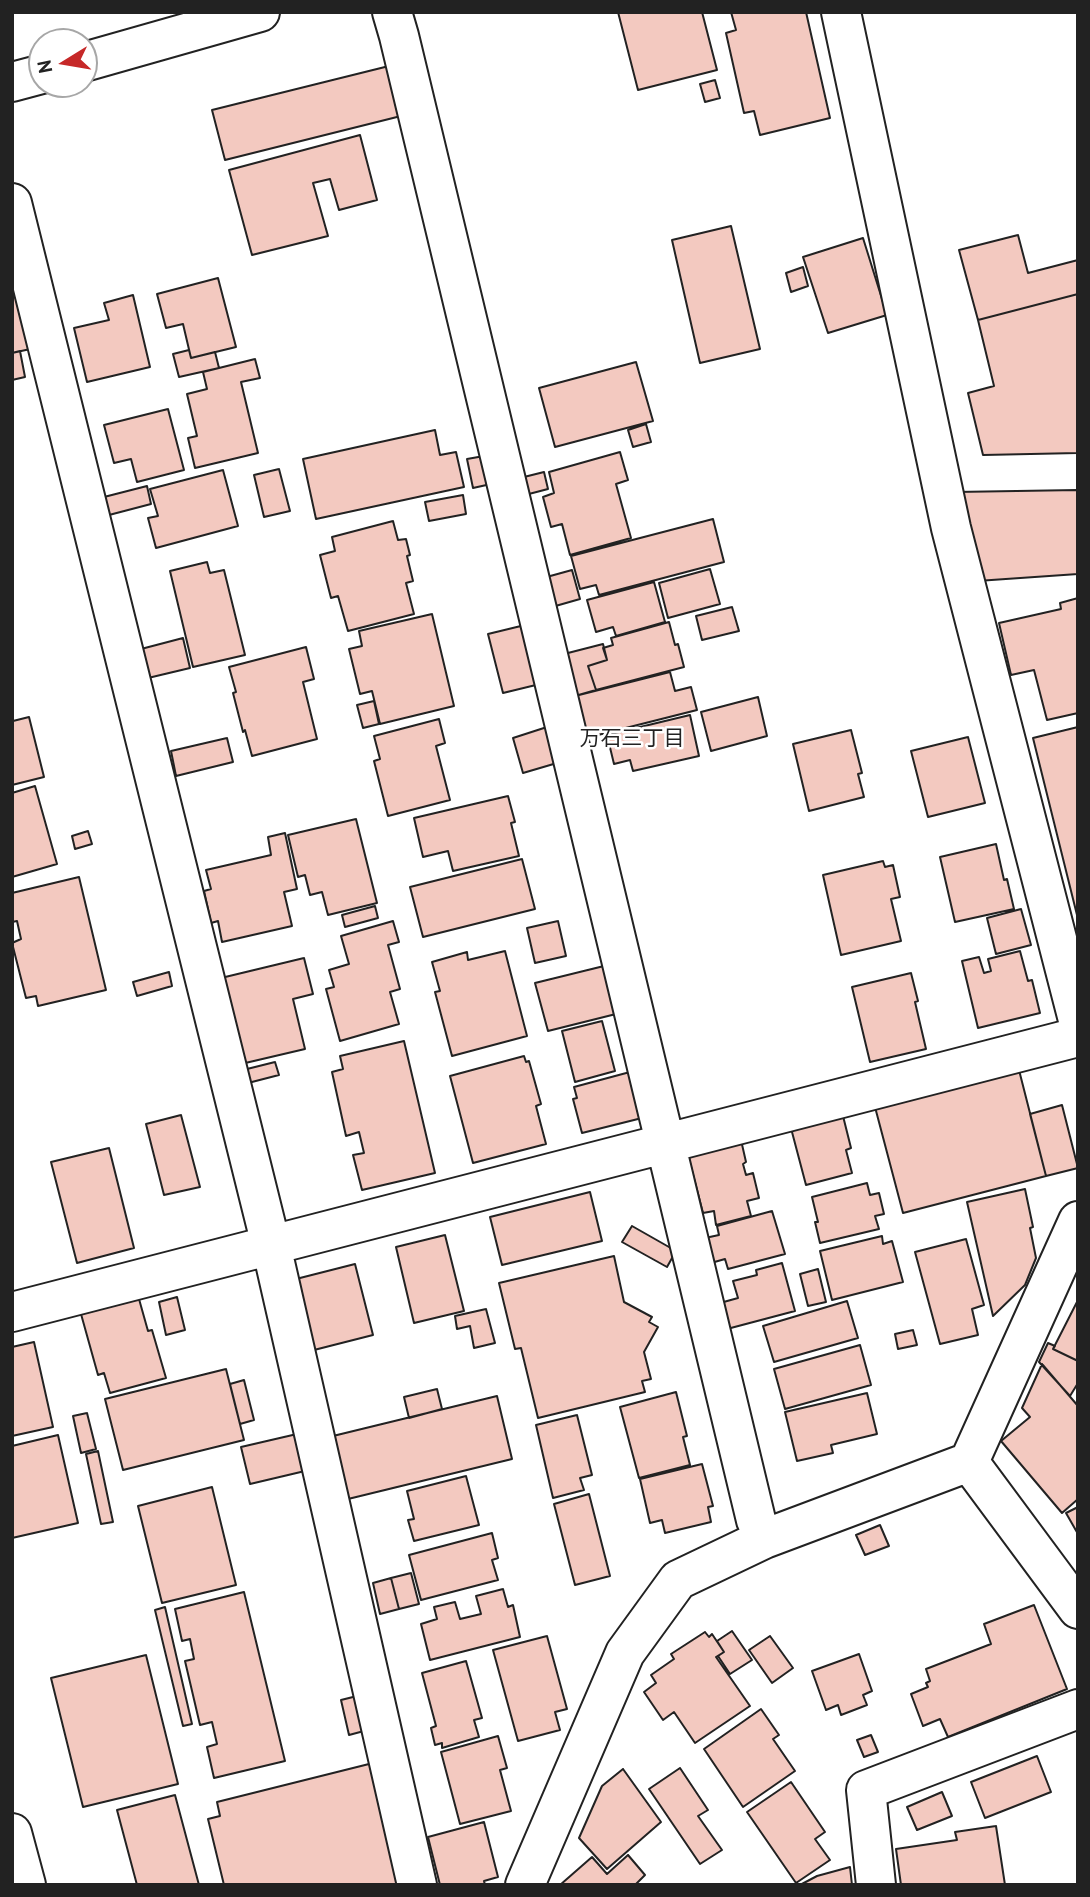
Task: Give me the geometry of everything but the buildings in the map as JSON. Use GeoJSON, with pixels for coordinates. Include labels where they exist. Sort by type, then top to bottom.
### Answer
{"type":"FeatureCollection","features":[{"type":"Feature","properties":{"kind":"street"},"geometry":{"type":"LineString","coordinates":[[98,58],[260,12]]}},
{"type":"Feature","properties":{"kind":"street"},"geometry":{"type":"LineString","coordinates":[[392,12],[756,1520],[764,1539]]}},
{"type":"Feature","properties":{"kind":"street"},"geometry":{"type":"LineString","coordinates":[[841,12],[951,528],[1078,1020]]}},
{"type":"Feature","properties":{"kind":"street"},"geometry":{"type":"LineString","coordinates":[[12,203],[271,1245],[417,1885]]}},
{"type":"Feature","properties":{"kind":"street"},"geometry":{"type":"LineString","coordinates":[[12,1312],[1078,1037]]}},
{"type":"Feature","properties":{"kind":"street"},"geometry":{"type":"LineString","coordinates":[[525,1885],[625,1653],[678,1580],[764,1539],[969,1462],[1078,1221]]}},
{"type":"Feature","properties":{"kind":"street"},"geometry":{"type":"LineString","coordinates":[[969,1462],[1078,1609]]}},
{"type":"Feature","properties":{"kind":"street"},"geometry":{"type":"LineString","coordinates":[[876,1885],[866,1790],[1078,1709]]}},
{"type":"Feature","properties":{"kind":"street"},"geometry":{"type":"LineString","coordinates":[[12,1833],[26,1885]]}},
{"type":"Feature","properties":{"kind":"district","name":"万石三丁目"},"geometry":{"type":"Point","coordinates":[632,739]}}]}
